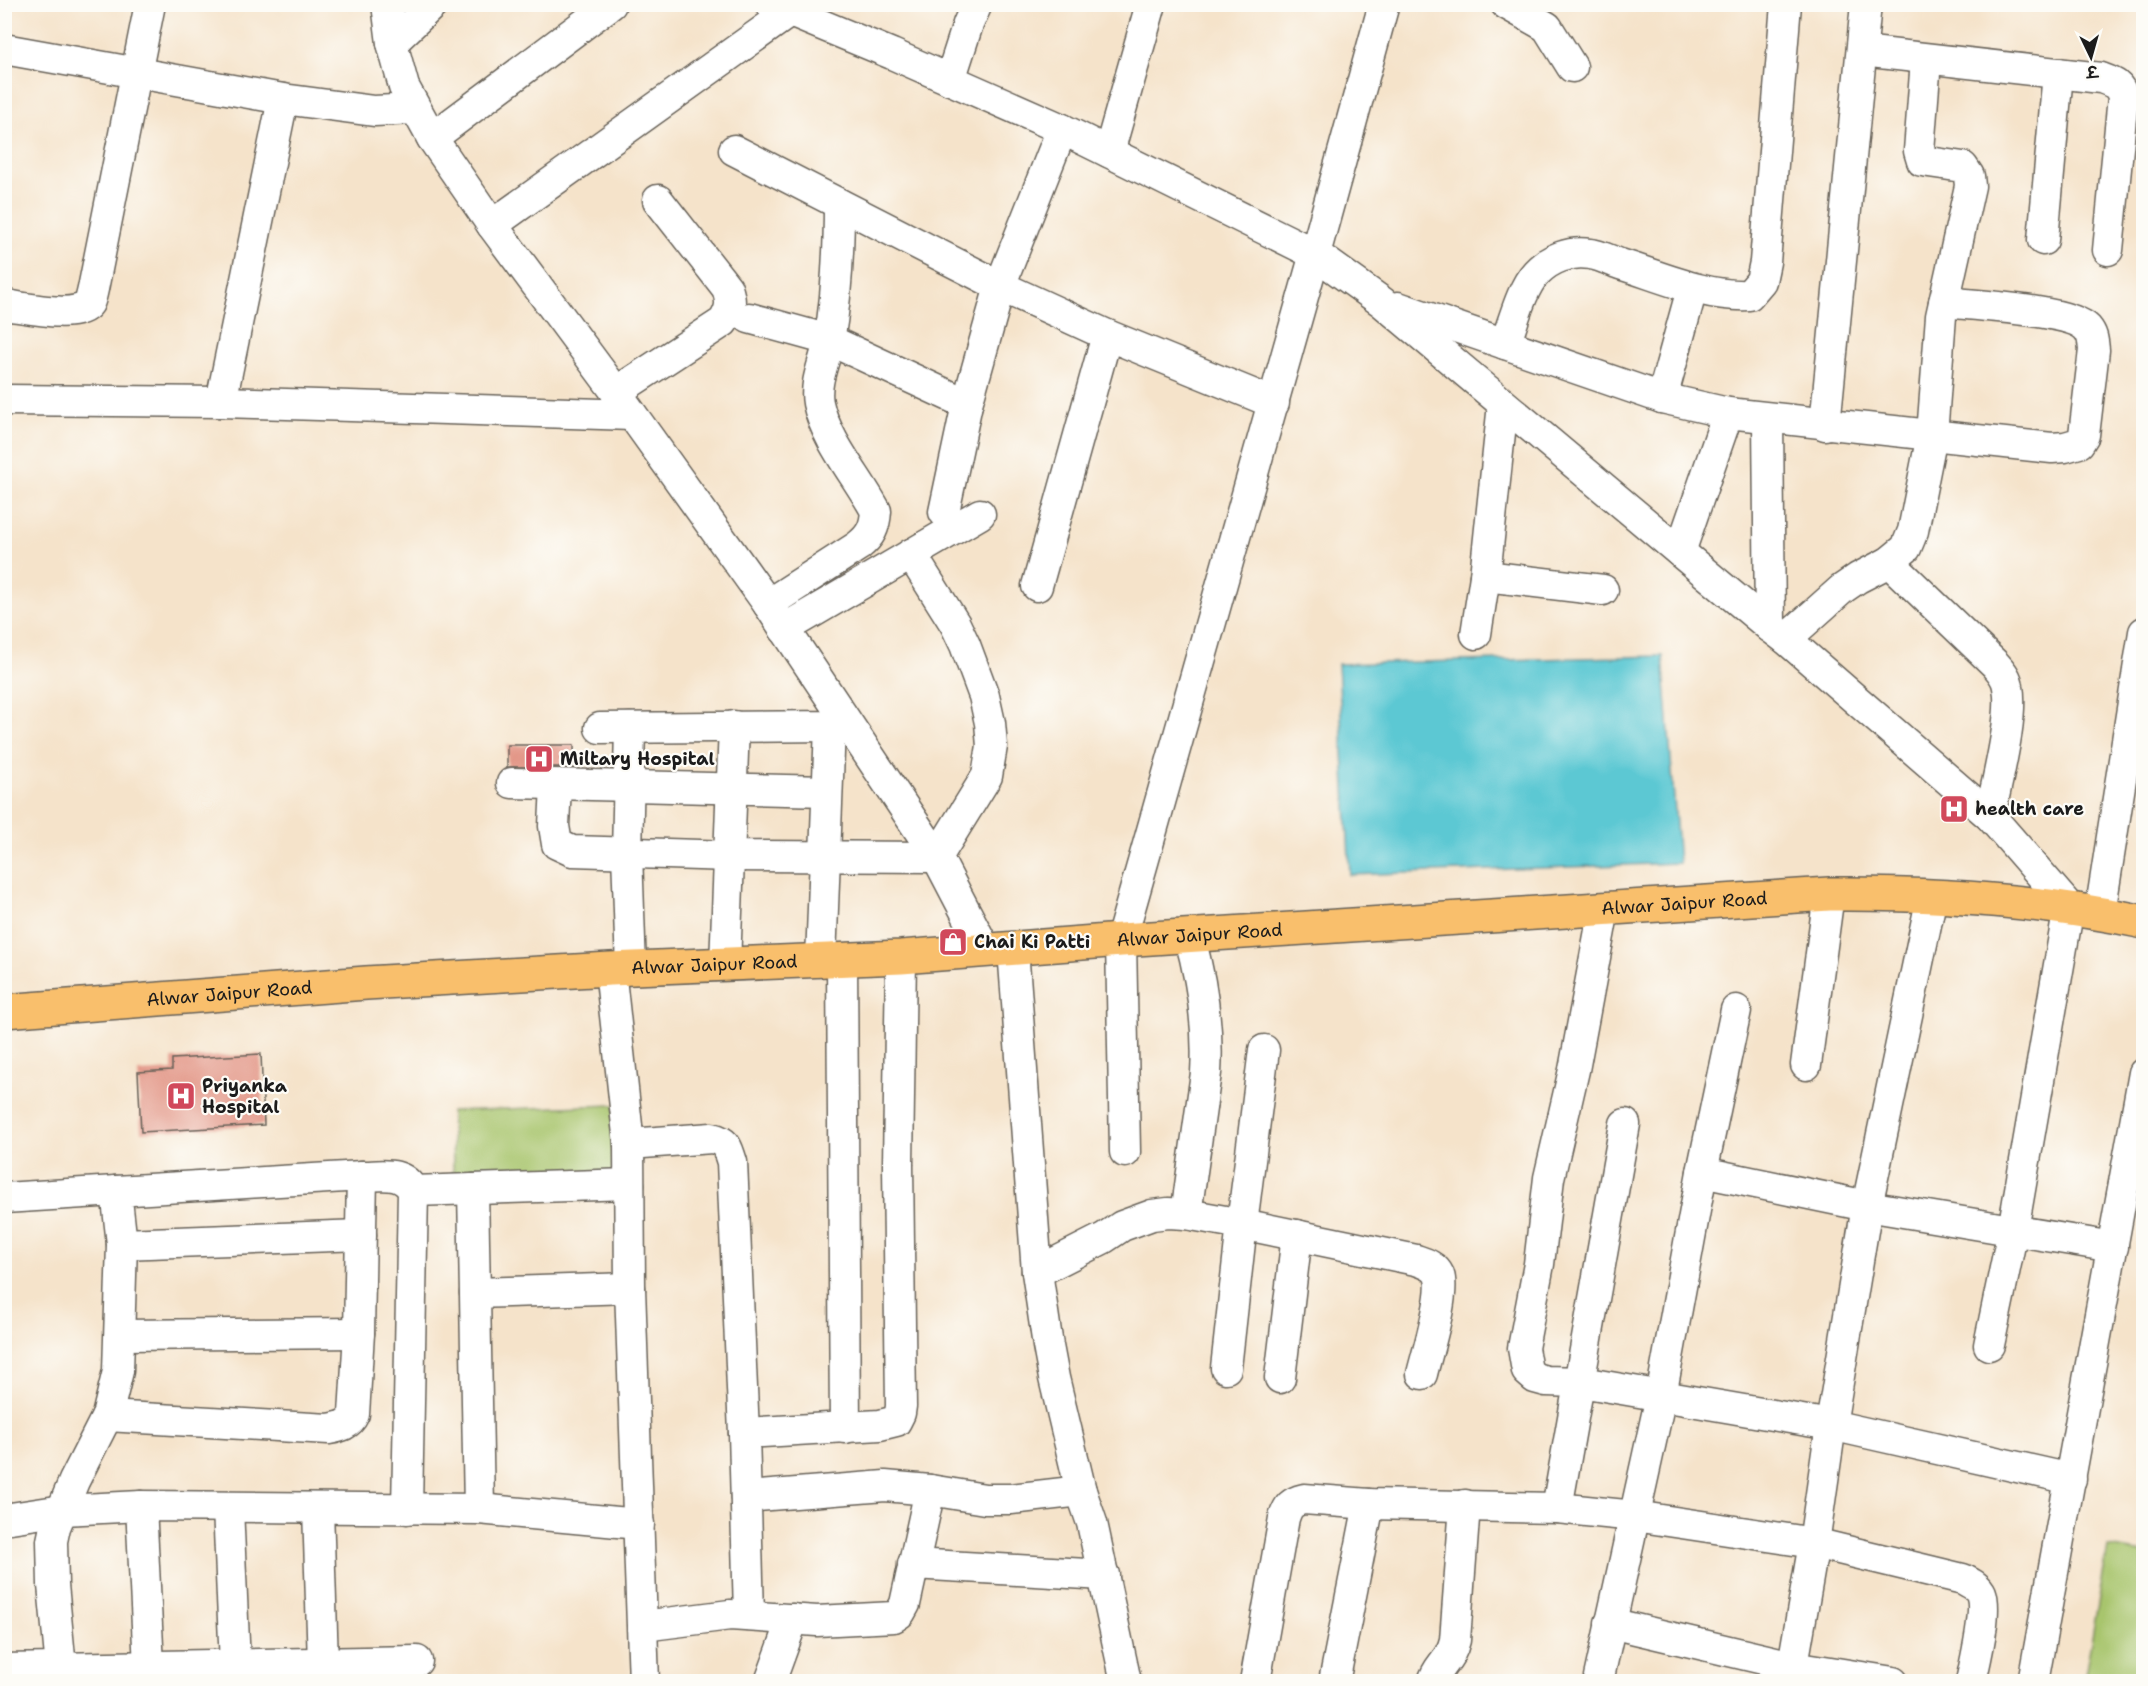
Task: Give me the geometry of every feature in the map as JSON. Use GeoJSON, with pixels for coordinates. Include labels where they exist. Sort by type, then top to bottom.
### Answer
{"type":"FeatureCollection","features":[{"type":"Feature","properties":{"kind":"main road","name":"Alwar Jaipur Road"},"geometry":{"type":"LineString","coordinates":[[4,1011],[366,983],[901,957],[1189,935],[1829,894],[1877,893],[1932,896],[2085,910],[2144,922]]}},
{"type":"Feature","properties":{"kind":"street"},"geometry":{"type":"LineString","coordinates":[[4,305],[78,312],[89,304],[150,4]]}},
{"type":"Feature","properties":{"kind":"street"},"geometry":{"type":"LineString","coordinates":[[387,4],[392,43],[404,87],[432,138],[492,225],[768,604],[838,725],[937,857],[1000,950],[1037,1272],[1054,1378],[1092,1523],[1126,1682]]}},
{"type":"Feature","properties":{"kind":"street"},"geometry":{"type":"LineString","coordinates":[[392,43],[433,4]]}},
{"type":"Feature","properties":{"kind":"street"},"geometry":{"type":"LineString","coordinates":[[432,138],[611,4]]}},
{"type":"Feature","properties":{"kind":"street"},"geometry":{"type":"LineString","coordinates":[[950,80],[977,4]]}},
{"type":"Feature","properties":{"kind":"street"},"geometry":{"type":"LineString","coordinates":[[1110,152],[1151,4]]}},
{"type":"Feature","properties":{"kind":"street"},"geometry":{"type":"LineString","coordinates":[[1125,1152],[1121,940],[1274,403],[1384,4]]}},
{"type":"Feature","properties":{"kind":"street"},"geometry":{"type":"LineString","coordinates":[[1506,4],[1547,27],[1572,67]]}},
{"type":"Feature","properties":{"kind":"street"},"geometry":{"type":"LineString","coordinates":[[1505,344],[1526,290],[1535,274],[1551,261],[1566,254],[1590,254],[1702,290],[1731,296],[1749,295],[1761,281],[1766,262],[1786,4]]}},
{"type":"Feature","properties":{"kind":"street"},"geometry":{"type":"LineString","coordinates":[[1825,424],[1866,4]]}},
{"type":"Feature","properties":{"kind":"street"},"geometry":{"type":"LineString","coordinates":[[492,225],[779,9],[892,54],[1062,129],[1315,254],[1382,302],[1778,633],[1990,816],[2085,910]]}},
{"type":"Feature","properties":{"kind":"street"},"geometry":{"type":"LineString","coordinates":[[4,49],[138,71],[283,99],[374,111],[415,110]]}},
{"type":"Feature","properties":{"kind":"street"},"geometry":{"type":"LineString","coordinates":[[1862,51],[2101,78],[2115,83],[2123,97],[2108,250]]}},
{"type":"Feature","properties":{"kind":"street"},"geometry":{"type":"LineString","coordinates":[[1778,633],[1858,578],[1888,562],[1906,548],[1913,531],[1932,435],[1941,316],[1970,186],[1969,176],[1963,167],[1922,161],[1918,151],[1926,60]]}},
{"type":"Feature","properties":{"kind":"street"},"geometry":{"type":"LineString","coordinates":[[2043,240],[2058,73]]}},
{"type":"Feature","properties":{"kind":"street"},"geometry":{"type":"LineString","coordinates":[[221,402],[283,99]]}},
{"type":"Feature","properties":{"kind":"street"},"geometry":{"type":"LineString","coordinates":[[944,512],[967,404],[1000,286],[1062,129]]}},
{"type":"Feature","properties":{"kind":"street"},"geometry":{"type":"LineString","coordinates":[[734,150],[1000,286],[1107,335],[1274,403]]}},
{"type":"Feature","properties":{"kind":"street"},"geometry":{"type":"LineString","coordinates":[[4,400],[624,404],[723,322],[730,311],[727,288],[658,200]]}},
{"type":"Feature","properties":{"kind":"street"},"geometry":{"type":"LineString","coordinates":[[768,604],[858,546],[867,539],[875,526],[876,511],[830,434],[818,402],[817,387],[829,340],[839,240],[839,204]]}},
{"type":"Feature","properties":{"kind":"street"},"geometry":{"type":"LineString","coordinates":[[1662,398],[1689,300]]}},
{"type":"Feature","properties":{"kind":"street"},"geometry":{"type":"LineString","coordinates":[[1382,302],[1662,398],[1728,413],[2052,448],[2079,443],[2084,435],[2094,350],[2093,336],[2086,326],[2067,317],[1944,302]]}},
{"type":"Feature","properties":{"kind":"street"},"geometry":{"type":"LineString","coordinates":[[749,318],[829,340],[967,404]]}},
{"type":"Feature","properties":{"kind":"street"},"geometry":{"type":"LineString","coordinates":[[1037,586],[1107,335]]}},
{"type":"Feature","properties":{"kind":"street"},"geometry":{"type":"LineString","coordinates":[[1476,634],[1485,576],[1503,404]]}},
{"type":"Feature","properties":{"kind":"street"},"geometry":{"type":"LineString","coordinates":[[1680,552],[1728,413]]}},
{"type":"Feature","properties":{"kind":"street"},"geometry":{"type":"LineString","coordinates":[[1768,419],[1778,633]]}},
{"type":"Feature","properties":{"kind":"street"},"geometry":{"type":"LineString","coordinates":[[784,629],[980,514]]}},
{"type":"Feature","properties":{"kind":"street"},"geometry":{"type":"LineString","coordinates":[[911,554],[955,624],[965,645],[984,696],[990,723],[992,747],[987,776],[937,857]]}},
{"type":"Feature","properties":{"kind":"street"},"geometry":{"type":"LineString","coordinates":[[1888,562],[2005,676],[2009,688],[2007,724],[1990,816]]}},
{"type":"Feature","properties":{"kind":"street"},"geometry":{"type":"LineString","coordinates":[[1485,576],[1603,590]]}},
{"type":"Feature","properties":{"kind":"street"},"geometry":{"type":"LineString","coordinates":[[1989,1345],[2144,632]]}},
{"type":"Feature","properties":{"kind":"street"},"geometry":{"type":"LineString","coordinates":[[600,728],[838,725]]}},
{"type":"Feature","properties":{"kind":"street"},"geometry":{"type":"LineString","coordinates":[[838,725],[827,791],[825,856],[831,960],[845,1428]]}},
{"type":"Feature","properties":{"kind":"street"},"geometry":{"type":"LineString","coordinates":[[726,965],[735,726]]}},
{"type":"Feature","properties":{"kind":"street"},"geometry":{"type":"LineString","coordinates":[[630,728],[627,853],[620,969],[629,1144],[630,1288],[644,1682]]}},
{"type":"Feature","properties":{"kind":"street"},"geometry":{"type":"LineString","coordinates":[[512,783],[827,791]]}},
{"type":"Feature","properties":{"kind":"street"},"geometry":{"type":"LineString","coordinates":[[556,785],[554,826],[557,844],[572,851],[731,856],[937,857]]}},
{"type":"Feature","properties":{"kind":"street"},"geometry":{"type":"LineString","coordinates":[[1806,1065],[1829,894]]}},
{"type":"Feature","properties":{"kind":"street"},"geometry":{"type":"LineString","coordinates":[[1791,1674],[1867,1206],[1932,896]]}},
{"type":"Feature","properties":{"kind":"street"},"geometry":{"type":"LineString","coordinates":[[1604,909],[1574,1070],[1549,1178],[1539,1264],[1524,1348],[1527,1371],[1535,1378],[1546,1381],[1581,1383],[1831,1425],[2071,1479]]}},
{"type":"Feature","properties":{"kind":"street"},"geometry":{"type":"LineString","coordinates":[[1186,1214],[1206,1073],[1207,1050],[1200,974],[1189,935]]}},
{"type":"Feature","properties":{"kind":"street"},"geometry":{"type":"LineString","coordinates":[[744,1432],[888,1424],[896,1420],[900,1413],[902,1367],[898,1165],[901,957]]}},
{"type":"Feature","properties":{"kind":"street"},"geometry":{"type":"LineString","coordinates":[[1599,1677],[1660,1396],[1702,1172],[1736,1010]]}},
{"type":"Feature","properties":{"kind":"street"},"geometry":{"type":"LineString","coordinates":[[1226,1368],[1264,1050]]}},
{"type":"Feature","properties":{"kind":"street"},"geometry":{"type":"LineString","coordinates":[[2033,1682],[2144,1073]]}},
{"type":"Feature","properties":{"kind":"street"},"geometry":{"type":"LineString","coordinates":[[1557,1508],[1581,1383],[1625,1124]]}},
{"type":"Feature","properties":{"kind":"street"},"geometry":{"type":"LineString","coordinates":[[629,1144],[712,1138],[722,1141],[732,1162],[744,1432],[749,1615]]}},
{"type":"Feature","properties":{"kind":"street"},"geometry":{"type":"LineString","coordinates":[[1702,1172],[1867,1206],[2114,1247]]}},
{"type":"Feature","properties":{"kind":"street"},"geometry":{"type":"LineString","coordinates":[[107,1416],[329,1429],[351,1421],[354,1414],[359,1333],[362,1176]]}},
{"type":"Feature","properties":{"kind":"street"},"geometry":{"type":"LineString","coordinates":[[4,1197],[362,1176],[398,1176],[409,1183],[413,1191],[407,1509]]}},
{"type":"Feature","properties":{"kind":"street"},"geometry":{"type":"LineString","coordinates":[[413,1191],[629,1184]]}},
{"type":"Feature","properties":{"kind":"street"},"geometry":{"type":"LineString","coordinates":[[474,1189],[479,1509]]}},
{"type":"Feature","properties":{"kind":"street"},"geometry":{"type":"LineString","coordinates":[[61,1668],[51,1558],[55,1527],[80,1468],[107,1416],[118,1371],[122,1244],[116,1191]]}},
{"type":"Feature","properties":{"kind":"street"},"geometry":{"type":"LineString","coordinates":[[1037,1272],[1134,1221],[1168,1213],[1242,1224],[1416,1260],[1432,1266],[1439,1275],[1441,1291],[1422,1374]]}},
{"type":"Feature","properties":{"kind":"street"},"geometry":{"type":"LineString","coordinates":[[122,1244],[361,1235]]}},
{"type":"Feature","properties":{"kind":"street"},"geometry":{"type":"LineString","coordinates":[[1280,1378],[1298,1235]]}},
{"type":"Feature","properties":{"kind":"street"},"geometry":{"type":"LineString","coordinates":[[475,1293],[630,1288]]}},
{"type":"Feature","properties":{"kind":"street"},"geometry":{"type":"LineString","coordinates":[[120,1335],[359,1333]]}},
{"type":"Feature","properties":{"kind":"street"},"geometry":{"type":"LineString","coordinates":[[746,1497],[885,1486],[930,1490],[985,1499],[1011,1499],[1082,1491]]}},
{"type":"Feature","properties":{"kind":"street"},"geometry":{"type":"LineString","coordinates":[[643,1626],[721,1616],[749,1615],[816,1621],[894,1617],[900,1613],[905,1604],[930,1490]]}},
{"type":"Feature","properties":{"kind":"street"},"geometry":{"type":"LineString","coordinates":[[1255,1682],[1284,1518],[1288,1506],[1294,1501],[1304,1499],[1369,1504],[1557,1508],[1635,1516],[1814,1543],[1963,1579],[1976,1586],[1981,1594],[1983,1613],[1971,1682]]}},
{"type":"Feature","properties":{"kind":"street"},"geometry":{"type":"LineString","coordinates":[[1334,1682],[1369,1504]]}},
{"type":"Feature","properties":{"kind":"street"},"geometry":{"type":"LineString","coordinates":[[1434,1682],[1436,1672],[1446,1662],[1454,1646],[1465,1505]]}},
{"type":"Feature","properties":{"kind":"street"},"geometry":{"type":"LineString","coordinates":[[4,1519],[63,1510],[141,1506],[479,1509],[639,1524]]}},
{"type":"Feature","properties":{"kind":"street"},"geometry":{"type":"LineString","coordinates":[[141,1506],[149,1665]]}},
{"type":"Feature","properties":{"kind":"street"},"geometry":{"type":"LineString","coordinates":[[228,1508],[235,1664]]}},
{"type":"Feature","properties":{"kind":"street"},"geometry":{"type":"LineString","coordinates":[[318,1509],[323,1663]]}},
{"type":"Feature","properties":{"kind":"street"},"geometry":{"type":"LineString","coordinates":[[913,1564],[1104,1575]]}},
{"type":"Feature","properties":{"kind":"street"},"geometry":{"type":"LineString","coordinates":[[770,1682],[793,1619]]}},
{"type":"Feature","properties":{"kind":"street"},"geometry":{"type":"LineString","coordinates":[[1610,1623],[1791,1674],[1893,1682]]}},
{"type":"Feature","properties":{"kind":"street"},"geometry":{"type":"LineString","coordinates":[[4,1670],[149,1665],[417,1661]]}},
{"type":"Feature","properties":{"kind":"green space"},"geometry":{"type":"Polygon","coordinates":[[[614,1105],[616,1185],[454,1191],[451,1111],[614,1105]]]}},
{"type":"Feature","properties":{"kind":"green space"},"geometry":{"type":"Polygon","coordinates":[[[2108,1547],[2143,1553],[2143,1681],[2084,1681],[2108,1547]]]}},
{"type":"Feature","properties":{"kind":"water"},"geometry":{"type":"Polygon","coordinates":[[[1663,656],[1679,863],[1350,875],[1338,664],[1663,656]]]}},
{"type":"Feature","properties":{"kind":"building"},"geometry":{"type":"Polygon","coordinates":[[[507,745],[574,745],[574,767],[507,767],[507,745]]]}},
{"type":"Feature","properties":{"kind":"building"},"geometry":{"type":"Polygon","coordinates":[[[261,1054],[264,1125],[141,1132],[138,1072],[172,1070],[172,1059],[261,1054]]]}},
{"type":"Feature","properties":{"kind":"place","name":"Miltary Hospital"},"geometry":{"type":"Point","coordinates":[539,759]}},
{"type":"Feature","properties":{"kind":"place","name":"health care"},"geometry":{"type":"Point","coordinates":[1954,809]}},
{"type":"Feature","properties":{"kind":"place","name":"Chai Ki Patti"},"geometry":{"type":"Point","coordinates":[953,942]}},
{"type":"Feature","properties":{"kind":"place","name":"Priyanka Hospital"},"geometry":{"type":"Point","coordinates":[181,1096]}}]}
